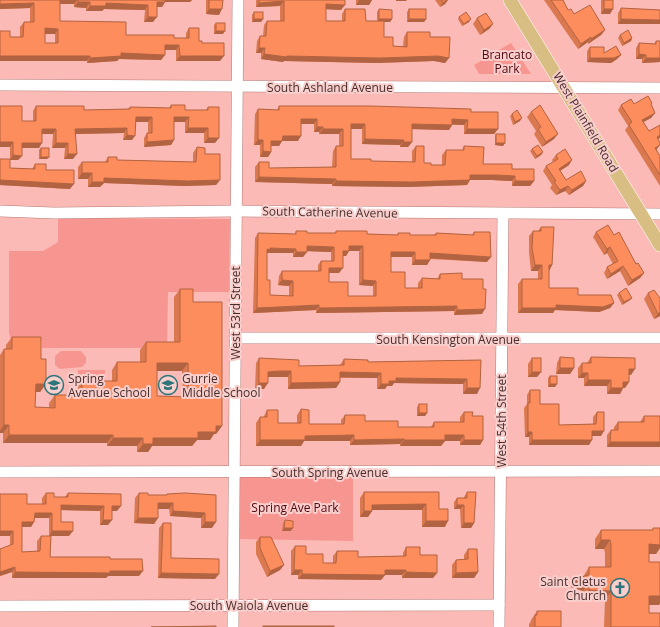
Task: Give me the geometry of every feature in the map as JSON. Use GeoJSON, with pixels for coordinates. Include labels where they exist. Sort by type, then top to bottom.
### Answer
{"type":"FeatureCollection","features":[{"type":"Feature","properties":{"kind":"main road","name":"West Plainfield Road"},"geometry":{"type":"LineString","coordinates":[[510,0],[565,87],[660,246]]}},
{"type":"Feature","properties":{"kind":"street","name":"West 53rd Street"},"geometry":{"type":"LineString","coordinates":[[233,627],[238,0]]}},
{"type":"Feature","properties":{"kind":"street","name":"South Ashland Avenue"},"geometry":{"type":"LineString","coordinates":[[0,85],[660,88]]}},
{"type":"Feature","properties":{"kind":"street","name":"South Catherine Avenue"},"geometry":{"type":"LineString","coordinates":[[0,211],[54,213],[236,211],[660,214]]}},
{"type":"Feature","properties":{"kind":"street","name":"West 54th Street"},"geometry":{"type":"LineString","coordinates":[[499,627],[503,214]]}},
{"type":"Feature","properties":{"kind":"street","name":"South Kensington Avenue"},"geometry":{"type":"LineString","coordinates":[[235,338],[660,338]]}},
{"type":"Feature","properties":{"kind":"street","name":"South Spring Avenue"},"geometry":{"type":"LineString","coordinates":[[0,472],[660,471]]}},
{"type":"Feature","properties":{"kind":"street","name":"South Waiola Avenue"},"geometry":{"type":"LineString","coordinates":[[0,606],[499,605]]}},
{"type":"Feature","properties":{"kind":"green space","name":"Brancato Park"},"geometry":{"type":"Polygon","coordinates":[[[511,43],[531,74],[479,74],[474,65],[511,43]]]}},
{"type":"Feature","properties":{"kind":"green space"},"geometry":{"type":"Polygon","coordinates":[[[58,218],[230,219],[229,292],[168,292],[167,348],[42,348],[42,341],[11,341],[9,332],[9,251],[43,251],[58,242],[58,218]]]}},
{"type":"Feature","properties":{"kind":"green space"},"geometry":{"type":"Polygon","coordinates":[[[61,351],[81,351],[86,357],[86,363],[82,367],[60,369],[55,365],[55,356],[61,351]]]}},
{"type":"Feature","properties":{"kind":"green space"},"geometry":{"type":"Polygon","coordinates":[[[78,370],[105,370],[105,387],[78,387],[78,370]]]}},
{"type":"Feature","properties":{"kind":"green space","name":"Spring Ave Park"},"geometry":{"type":"Polygon","coordinates":[[[236,472],[353,473],[353,541],[236,539],[236,472]]]}},
{"type":"Feature","properties":{"kind":"building"},"geometry":{"type":"Polygon","coordinates":[[[0,0],[60,0],[60,21],[126,22],[126,35],[174,35],[174,38],[189,38],[189,28],[199,28],[199,41],[202,41],[202,43],[224,43],[224,56],[180,56],[179,45],[165,45],[165,55],[121,53],[121,56],[90,58],[90,56],[0,56],[0,31],[10,31],[10,37],[23,37],[24,22],[34,22],[34,3],[0,4],[0,0]],[[45,28],[45,43],[58,43],[58,29],[45,28]]]}},
{"type":"Feature","properties":{"kind":"building"},"geometry":{"type":"Polygon","coordinates":[[[78,0],[165,0],[165,2],[157,2],[157,17],[148,17],[148,5],[106,3],[106,6],[90,6],[90,2],[78,2],[78,0]]]}},
{"type":"Feature","properties":{"kind":"building"},"geometry":{"type":"Polygon","coordinates":[[[209,0],[223,0],[222,9],[209,9],[209,0]]]}},
{"type":"Feature","properties":{"kind":"building"},"geometry":{"type":"Polygon","coordinates":[[[259,0],[345,0],[345,5],[326,4],[326,21],[345,21],[345,9],[365,9],[366,21],[384,21],[384,37],[393,37],[393,46],[407,47],[407,32],[430,32],[430,37],[450,37],[449,58],[438,56],[380,58],[287,57],[264,54],[265,48],[259,48],[260,36],[266,36],[267,21],[284,21],[284,1],[259,3],[259,0]]]}},
{"type":"Feature","properties":{"kind":"building"},"geometry":{"type":"Polygon","coordinates":[[[551,0],[563,0],[568,10],[571,9],[574,14],[590,5],[605,30],[581,44],[551,0]]]}},
{"type":"Feature","properties":{"kind":"building"},"geometry":{"type":"Polygon","coordinates":[[[604,0],[613,0],[613,9],[604,9],[604,0]]]}},
{"type":"Feature","properties":{"kind":"building"},"geometry":{"type":"Polygon","coordinates":[[[621,8],[660,10],[660,20],[621,19],[621,8]]]}},
{"type":"Feature","properties":{"kind":"building"},"geometry":{"type":"Polygon","coordinates":[[[379,9],[392,10],[392,19],[379,19],[379,9]]]}},
{"type":"Feature","properties":{"kind":"building"},"geometry":{"type":"Polygon","coordinates":[[[409,9],[426,9],[426,19],[409,19],[409,9]]]}},
{"type":"Feature","properties":{"kind":"building"},"geometry":{"type":"Polygon","coordinates":[[[254,12],[263,12],[263,19],[254,19],[254,12]]]}},
{"type":"Feature","properties":{"kind":"building"},"geometry":{"type":"Polygon","coordinates":[[[466,12],[471,19],[464,24],[459,17],[466,12]]]}},
{"type":"Feature","properties":{"kind":"building"},"geometry":{"type":"Polygon","coordinates":[[[486,13],[493,24],[484,30],[477,18],[486,13]]]}},
{"type":"Feature","properties":{"kind":"building"},"geometry":{"type":"Polygon","coordinates":[[[216,23],[225,23],[225,31],[216,31],[216,23]]]}},
{"type":"Feature","properties":{"kind":"building"},"geometry":{"type":"Polygon","coordinates":[[[628,30],[632,38],[624,43],[620,35],[628,30]]]}},
{"type":"Feature","properties":{"kind":"building"},"geometry":{"type":"Polygon","coordinates":[[[656,41],[660,41],[660,58],[646,58],[646,55],[639,54],[639,43],[656,44],[656,41]]]}},
{"type":"Feature","properties":{"kind":"building"},"geometry":{"type":"Polygon","coordinates":[[[616,46],[621,55],[614,58],[590,58],[590,47],[604,47],[604,53],[616,46]]]}},
{"type":"Feature","properties":{"kind":"building"},"geometry":{"type":"Polygon","coordinates":[[[648,96],[655,113],[642,120],[649,131],[660,125],[660,135],[657,137],[660,145],[655,148],[660,156],[660,175],[629,125],[632,122],[621,105],[631,99],[634,104],[648,96]]]}},
{"type":"Feature","properties":{"kind":"building"},"geometry":{"type":"Polygon","coordinates":[[[171,105],[185,105],[185,110],[208,110],[208,107],[219,107],[219,138],[208,138],[208,128],[188,128],[189,117],[174,117],[174,140],[147,142],[147,133],[152,133],[152,117],[136,117],[135,136],[127,135],[127,128],[75,129],[77,154],[68,154],[68,143],[56,143],[56,129],[42,129],[42,143],[22,143],[22,156],[13,155],[13,142],[0,142],[0,106],[22,106],[22,121],[36,121],[36,106],[84,106],[84,110],[130,109],[130,107],[171,108],[171,105]]]}},
{"type":"Feature","properties":{"kind":"building"},"geometry":{"type":"Polygon","coordinates":[[[540,105],[558,134],[546,142],[538,129],[541,127],[531,112],[540,105]]]}},
{"type":"Feature","properties":{"kind":"building"},"geometry":{"type":"Polygon","coordinates":[[[279,106],[371,106],[471,109],[471,112],[498,112],[498,129],[467,129],[468,120],[452,119],[452,125],[412,124],[412,142],[403,142],[404,140],[365,139],[365,124],[351,124],[351,159],[415,162],[416,146],[424,146],[424,163],[431,163],[431,165],[445,165],[446,150],[464,150],[464,146],[484,147],[483,164],[512,164],[512,169],[534,169],[534,181],[515,181],[515,176],[496,175],[470,175],[470,180],[411,182],[336,181],[336,179],[259,177],[259,162],[269,162],[269,168],[336,167],[336,146],[343,146],[343,129],[323,129],[323,127],[317,127],[317,119],[301,119],[301,136],[283,136],[282,141],[271,141],[271,152],[263,151],[263,140],[258,140],[258,109],[279,110],[279,106]]]}},
{"type":"Feature","properties":{"kind":"building"},"geometry":{"type":"Polygon","coordinates":[[[517,110],[522,118],[515,122],[512,114],[517,110]]]}},
{"type":"Feature","properties":{"kind":"building"},"geometry":{"type":"Polygon","coordinates":[[[496,134],[505,134],[505,143],[496,143],[496,134]]]}},
{"type":"Feature","properties":{"kind":"building"},"geometry":{"type":"Polygon","coordinates":[[[538,145],[543,152],[537,156],[532,149],[538,145]]]}},
{"type":"Feature","properties":{"kind":"building"},"geometry":{"type":"Polygon","coordinates":[[[197,147],[205,148],[205,154],[220,154],[220,180],[188,181],[104,178],[104,182],[92,182],[92,173],[82,173],[82,162],[108,162],[108,157],[117,157],[117,160],[196,162],[197,147]]]}},
{"type":"Feature","properties":{"kind":"building"},"geometry":{"type":"Polygon","coordinates":[[[41,148],[49,148],[49,157],[41,157],[41,148]]]}},
{"type":"Feature","properties":{"kind":"building"},"geometry":{"type":"Polygon","coordinates":[[[565,149],[572,160],[559,169],[566,180],[581,171],[586,181],[572,190],[568,186],[560,190],[546,166],[558,159],[556,155],[565,149]]]}},
{"type":"Feature","properties":{"kind":"building"},"geometry":{"type":"Polygon","coordinates":[[[0,159],[10,159],[10,168],[35,169],[35,164],[46,164],[46,170],[74,170],[74,184],[0,180],[0,159]]]}},
{"type":"Feature","properties":{"kind":"building"},"geometry":{"type":"Polygon","coordinates":[[[608,225],[614,235],[619,232],[636,264],[638,263],[644,273],[632,280],[623,266],[611,274],[607,267],[618,261],[610,247],[607,249],[596,232],[608,225]]]}},
{"type":"Feature","properties":{"kind":"building"},"geometry":{"type":"Polygon","coordinates":[[[541,227],[554,227],[552,265],[549,265],[549,288],[578,288],[578,295],[611,295],[614,303],[603,307],[556,305],[556,308],[522,308],[522,279],[542,279],[542,265],[535,265],[532,248],[533,231],[541,231],[541,227]]]}},
{"type":"Feature","properties":{"kind":"building"},"geometry":{"type":"Polygon","coordinates":[[[296,231],[307,231],[307,233],[336,233],[336,231],[367,231],[367,234],[398,235],[398,233],[410,233],[410,235],[436,235],[436,233],[474,235],[474,232],[490,232],[491,257],[430,253],[430,260],[415,260],[415,252],[391,252],[391,272],[405,272],[405,288],[422,288],[422,278],[440,279],[440,274],[462,273],[462,279],[483,279],[483,289],[486,289],[485,309],[457,310],[457,306],[319,308],[319,305],[257,308],[258,233],[296,234],[296,231]],[[307,246],[307,252],[296,252],[296,249],[267,249],[267,280],[270,280],[270,295],[293,296],[293,281],[282,280],[282,271],[321,271],[321,261],[334,261],[334,247],[307,246]],[[349,246],[349,251],[343,251],[343,268],[329,268],[329,282],[348,282],[348,296],[376,296],[376,281],[363,280],[363,246],[349,246]]]}},
{"type":"Feature","properties":{"kind":"building"},"geometry":{"type":"Polygon","coordinates":[[[626,288],[632,298],[624,302],[619,293],[626,288]]]}},
{"type":"Feature","properties":{"kind":"building"},"geometry":{"type":"Polygon","coordinates":[[[180,289],[193,289],[193,302],[222,302],[222,426],[216,426],[216,432],[198,432],[198,438],[153,438],[153,444],[143,444],[143,438],[113,438],[113,435],[9,435],[9,425],[4,425],[4,349],[12,349],[12,337],[41,337],[41,359],[46,359],[46,384],[36,384],[35,407],[55,408],[55,395],[82,395],[82,381],[117,381],[117,362],[146,362],[146,342],[180,342],[180,289]],[[157,363],[157,396],[189,397],[188,363],[157,363]]]}},
{"type":"Feature","properties":{"kind":"building"},"geometry":{"type":"Polygon","coordinates":[[[654,290],[660,298],[660,312],[658,314],[648,293],[654,290]]]}},
{"type":"Feature","properties":{"kind":"building"},"geometry":{"type":"Polygon","coordinates":[[[560,357],[574,358],[574,368],[560,368],[560,357]]]}},
{"type":"Feature","properties":{"kind":"building"},"geometry":{"type":"Polygon","coordinates":[[[591,357],[635,358],[635,369],[629,369],[629,382],[623,382],[623,388],[611,388],[611,380],[588,380],[588,373],[582,373],[582,363],[591,363],[591,357]]]}},
{"type":"Feature","properties":{"kind":"building"},"geometry":{"type":"Polygon","coordinates":[[[259,358],[299,360],[299,366],[344,365],[344,359],[368,360],[368,362],[481,360],[480,388],[467,388],[467,379],[396,378],[396,381],[389,381],[389,384],[381,384],[381,373],[340,372],[340,382],[291,383],[291,371],[278,371],[268,372],[268,383],[259,383],[259,358]]]}},
{"type":"Feature","properties":{"kind":"building"},"geometry":{"type":"Polygon","coordinates":[[[532,358],[541,358],[541,372],[532,372],[532,358]]]}},
{"type":"Feature","properties":{"kind":"building"},"geometry":{"type":"Polygon","coordinates":[[[550,376],[557,376],[557,384],[550,384],[550,376]]]}},
{"type":"Feature","properties":{"kind":"building"},"geometry":{"type":"Polygon","coordinates":[[[530,390],[540,390],[540,404],[559,404],[559,425],[596,424],[597,412],[604,412],[604,431],[592,431],[592,440],[532,440],[532,432],[528,432],[528,403],[530,403],[530,390]]]}},
{"type":"Feature","properties":{"kind":"building"},"geometry":{"type":"Polygon","coordinates":[[[419,404],[427,404],[427,413],[419,413],[419,404]]]}},
{"type":"Feature","properties":{"kind":"building"},"geometry":{"type":"Polygon","coordinates":[[[301,409],[309,410],[309,424],[344,424],[345,415],[365,415],[365,421],[398,421],[398,427],[434,427],[434,422],[464,422],[464,412],[473,412],[472,416],[483,416],[483,440],[464,440],[464,435],[445,435],[445,440],[354,440],[354,435],[305,436],[305,440],[260,440],[260,417],[267,417],[267,410],[278,410],[278,423],[301,423],[301,409]]]}},
{"type":"Feature","properties":{"kind":"building"},"geometry":{"type":"Polygon","coordinates":[[[644,416],[660,416],[660,442],[610,442],[611,430],[618,430],[618,422],[644,422],[644,416]]]}},
{"type":"Feature","properties":{"kind":"building"},"geometry":{"type":"Polygon","coordinates":[[[364,492],[439,492],[439,509],[448,509],[448,521],[426,521],[426,504],[372,505],[372,511],[364,511],[364,492]]]}},
{"type":"Feature","properties":{"kind":"building"},"geometry":{"type":"Polygon","coordinates":[[[467,492],[476,492],[474,523],[464,523],[464,505],[457,505],[457,498],[467,498],[467,492]]]}},
{"type":"Feature","properties":{"kind":"building"},"geometry":{"type":"Polygon","coordinates":[[[46,493],[54,493],[54,497],[68,497],[68,493],[121,494],[121,506],[112,506],[112,520],[103,520],[104,506],[61,505],[61,522],[73,522],[73,531],[52,531],[52,513],[35,513],[34,522],[22,522],[22,552],[40,551],[41,536],[51,536],[50,557],[110,557],[110,559],[142,559],[143,571],[110,571],[110,573],[15,572],[15,567],[0,572],[0,549],[13,544],[13,531],[0,531],[0,494],[27,494],[27,504],[46,504],[46,493]]]}},
{"type":"Feature","properties":{"kind":"building"},"geometry":{"type":"Polygon","coordinates":[[[139,493],[148,493],[148,495],[185,493],[216,495],[216,522],[205,522],[205,513],[173,511],[173,503],[158,503],[158,518],[138,518],[139,493]]]}},
{"type":"Feature","properties":{"kind":"building"},"geometry":{"type":"Polygon","coordinates":[[[285,520],[293,521],[293,528],[284,528],[285,520]]]}},
{"type":"Feature","properties":{"kind":"building"},"geometry":{"type":"Polygon","coordinates":[[[163,523],[171,523],[171,558],[219,559],[219,574],[161,573],[163,523]]]}},
{"type":"Feature","properties":{"kind":"building"},"geometry":{"type":"Polygon","coordinates":[[[653,528],[660,528],[660,545],[649,544],[649,562],[660,562],[660,596],[649,596],[649,613],[660,613],[660,627],[611,627],[611,591],[589,590],[589,582],[577,578],[589,575],[589,567],[611,567],[610,540],[601,540],[601,530],[653,530],[653,528]]]}},
{"type":"Feature","properties":{"kind":"building"},"geometry":{"type":"Polygon","coordinates":[[[260,537],[271,537],[284,565],[270,571],[260,548],[260,537]]]}},
{"type":"Feature","properties":{"kind":"building"},"geometry":{"type":"Polygon","coordinates":[[[295,546],[306,546],[306,554],[323,554],[323,563],[336,563],[337,551],[358,551],[358,557],[406,556],[406,547],[420,547],[420,555],[437,555],[437,573],[406,572],[406,570],[385,570],[385,575],[302,574],[302,570],[294,570],[295,546]]]}},
{"type":"Feature","properties":{"kind":"building"},"geometry":{"type":"Polygon","coordinates":[[[468,549],[477,549],[478,572],[456,573],[456,560],[468,559],[468,549]]]}},
{"type":"Feature","properties":{"kind":"building"},"geometry":{"type":"Polygon","coordinates":[[[537,611],[561,611],[561,627],[535,627],[535,615],[537,615],[537,611]]]}},
{"type":"Feature","properties":{"kind":"building"},"geometry":{"type":"Polygon","coordinates":[[[216,626],[216,627],[151,627],[216,626]]]}},
{"type":"Feature","properties":{"kind":"building"},"geometry":{"type":"Polygon","coordinates":[[[334,626],[334,627],[263,627],[334,626]]]}},
{"type":"Feature","properties":{"kind":"place","name":"Spring Avenue School"},"geometry":{"type":"Point","coordinates":[54,385]}},
{"type":"Feature","properties":{"kind":"place","name":"Gurrie Middle School"},"geometry":{"type":"Point","coordinates":[168,385]}},
{"type":"Feature","properties":{"kind":"place","name":"Saint Cletus Church"},"geometry":{"type":"Point","coordinates":[620,588]}}]}
